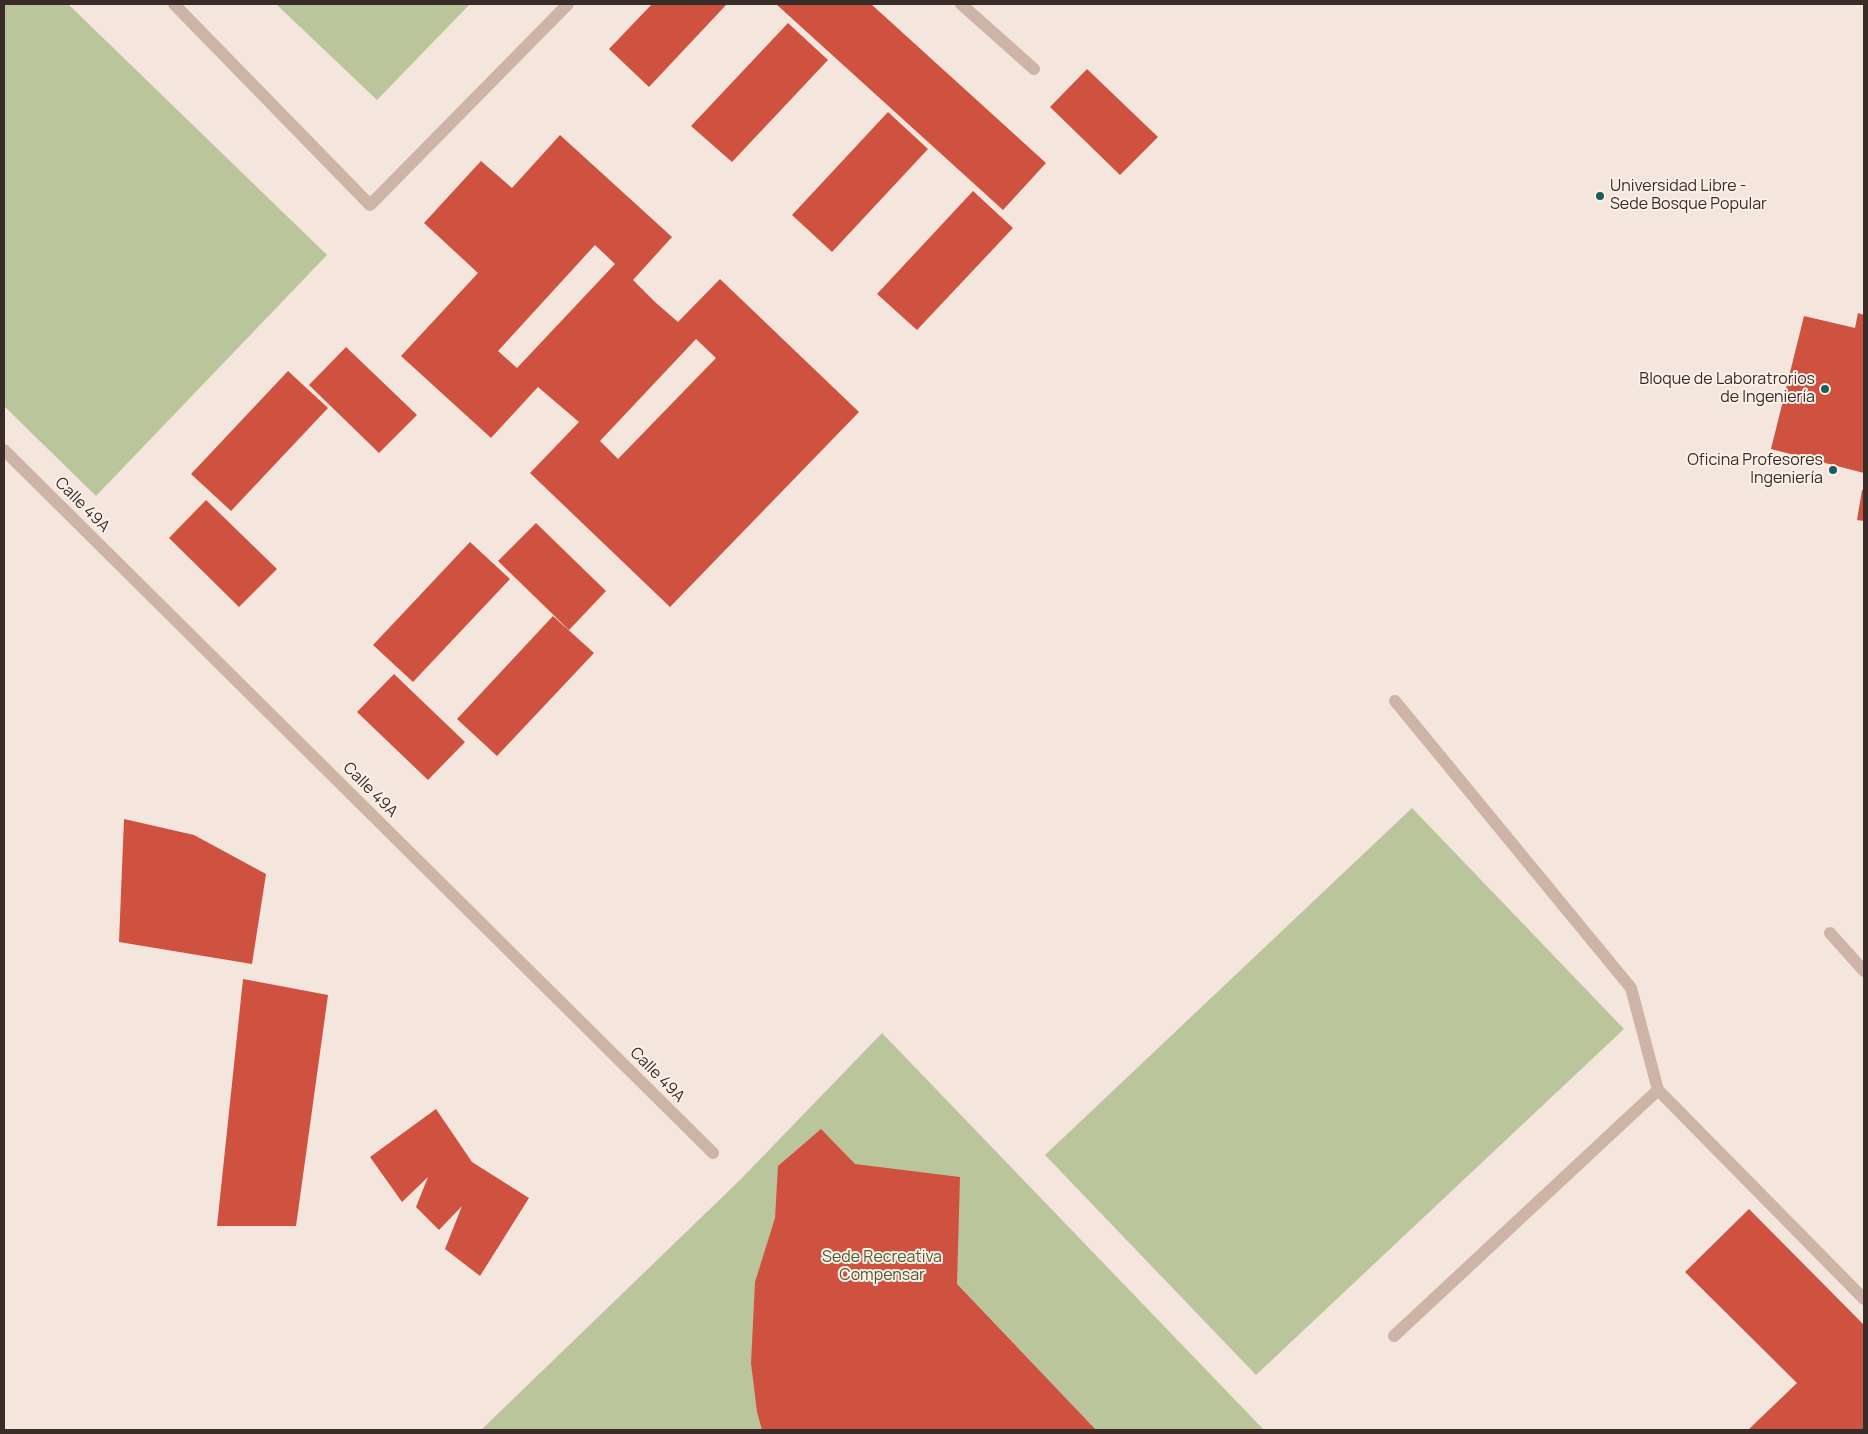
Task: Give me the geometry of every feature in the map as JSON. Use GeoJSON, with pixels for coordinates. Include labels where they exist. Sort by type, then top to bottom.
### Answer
{"type":"FeatureCollection","features":[{"type":"Feature","properties":{"kind":"street"},"geometry":{"type":"LineString","coordinates":[[174,4],[370,205],[568,4]]}},
{"type":"Feature","properties":{"kind":"street"},"geometry":{"type":"LineString","coordinates":[[961,4],[1034,69]]}},
{"type":"Feature","properties":{"kind":"street","name":"Calle 49A"},"geometry":{"type":"LineString","coordinates":[[4,450],[713,1153]]}},
{"type":"Feature","properties":{"kind":"street"},"geometry":{"type":"LineString","coordinates":[[1395,701],[1631,988],[1658,1090],[1864,1299]]}},
{"type":"Feature","properties":{"kind":"street"},"geometry":{"type":"LineString","coordinates":[[1830,933],[1864,971]]}},
{"type":"Feature","properties":{"kind":"street"},"geometry":{"type":"LineString","coordinates":[[1394,1336],[1658,1090]]}},
{"type":"Feature","properties":{"kind":"green space"},"geometry":{"type":"Polygon","coordinates":[[[4,4],[68,4],[327,255],[96,496],[4,406],[4,4]]]}},
{"type":"Feature","properties":{"kind":"green space"},"geometry":{"type":"Polygon","coordinates":[[[276,4],[470,4],[377,100],[276,4]]]}},
{"type":"Feature","properties":{"kind":"green space"},"geometry":{"type":"Polygon","coordinates":[[[1412,808],[1624,1029],[1256,1375],[1045,1155],[1412,808]]]}},
{"type":"Feature","properties":{"kind":"green space","name":"Sede Recreativa Compensar"},"geometry":{"type":"Polygon","coordinates":[[[882,1033],[1264,1430],[481,1430],[740,1180],[882,1033]]]}},
{"type":"Feature","properties":{"kind":"building"},"geometry":{"type":"Polygon","coordinates":[[[652,4],[727,4],[649,87],[609,49],[652,4]]]}},
{"type":"Feature","properties":{"kind":"building"},"geometry":{"type":"Polygon","coordinates":[[[776,4],[871,4],[1046,163],[1003,210],[776,4]]]}},
{"type":"Feature","properties":{"kind":"building"},"geometry":{"type":"Polygon","coordinates":[[[788,23],[828,60],[732,162],[691,126],[788,23]]]}},
{"type":"Feature","properties":{"kind":"building"},"geometry":{"type":"Polygon","coordinates":[[[1087,69],[1158,137],[1120,175],[1050,107],[1087,69]]]}},
{"type":"Feature","properties":{"kind":"building"},"geometry":{"type":"Polygon","coordinates":[[[888,112],[928,149],[832,252],[792,215],[888,112]]]}},
{"type":"Feature","properties":{"kind":"building"},"geometry":{"type":"Polygon","coordinates":[[[560,135],[672,237],[633,280],[655,302],[678,322],[720,279],[859,412],[670,607],[530,473],[579,422],[538,387],[491,438],[401,356],[478,273],[424,223],[481,161],[512,188],[560,135]],[[595,245],[498,351],[517,368],[615,264],[595,245]],[[696,339],[600,441],[618,459],[716,358],[696,339]]]}},
{"type":"Feature","properties":{"kind":"building"},"geometry":{"type":"Polygon","coordinates":[[[973,191],[1013,228],[917,330],[877,294],[973,191]]]}},
{"type":"Feature","properties":{"kind":"building","name":"Bloque de Laboratrorios de Ingeniería"},"geometry":{"type":"Polygon","coordinates":[[[1858,313],[1864,315],[1864,473],[1771,449],[1804,316],[1855,328],[1858,313]]]}},
{"type":"Feature","properties":{"kind":"building"},"geometry":{"type":"Polygon","coordinates":[[[346,347],[417,415],[379,453],[309,385],[346,347]]]}},
{"type":"Feature","properties":{"kind":"building"},"geometry":{"type":"Polygon","coordinates":[[[288,371],[328,408],[231,511],[191,474],[288,371]]]}},
{"type":"Feature","properties":{"kind":"building"},"geometry":{"type":"Polygon","coordinates":[[[1862,490],[1864,490],[1864,521],[1857,520],[1862,490]]]}},
{"type":"Feature","properties":{"kind":"building"},"geometry":{"type":"Polygon","coordinates":[[[206,500],[277,569],[239,607],[169,538],[206,500]]]}},
{"type":"Feature","properties":{"kind":"building"},"geometry":{"type":"Polygon","coordinates":[[[536,523],[606,591],[569,630],[498,561],[536,523]]]}},
{"type":"Feature","properties":{"kind":"building"},"geometry":{"type":"Polygon","coordinates":[[[470,542],[510,579],[413,682],[373,645],[470,542]]]}},
{"type":"Feature","properties":{"kind":"building"},"geometry":{"type":"Polygon","coordinates":[[[553,616],[594,653],[497,756],[457,719],[553,616]]]}},
{"type":"Feature","properties":{"kind":"building"},"geometry":{"type":"Polygon","coordinates":[[[394,674],[465,742],[428,780],[357,712],[394,674]]]}},
{"type":"Feature","properties":{"kind":"building"},"geometry":{"type":"Polygon","coordinates":[[[124,819],[194,835],[266,874],[252,964],[119,942],[124,819]]]}},
{"type":"Feature","properties":{"kind":"building"},"geometry":{"type":"Polygon","coordinates":[[[243,979],[328,995],[296,1226],[217,1226],[243,979]]]}},
{"type":"Feature","properties":{"kind":"building"},"geometry":{"type":"Polygon","coordinates":[[[436,1109],[472,1162],[529,1198],[480,1276],[445,1249],[462,1206],[439,1230],[416,1207],[428,1177],[402,1202],[370,1157],[436,1109]]]}},
{"type":"Feature","properties":{"kind":"building"},"geometry":{"type":"Polygon","coordinates":[[[821,1129],[855,1164],[960,1177],[957,1284],[1096,1430],[762,1430],[757,1412],[751,1363],[755,1282],[775,1218],[778,1166],[821,1129]]]}},
{"type":"Feature","properties":{"kind":"building"},"geometry":{"type":"Polygon","coordinates":[[[1749,1209],[1864,1325],[1864,1430],[1748,1430],[1797,1383],[1685,1272],[1749,1209]]]}},
{"type":"Feature","properties":{"kind":"place","name":"Universidad Libre - Sede Bosque Popular"},"geometry":{"type":"Point","coordinates":[1600,196]}},
{"type":"Feature","properties":{"kind":"place","name":"Bloque de Laboratrorios de Ingeniería"},"geometry":{"type":"Point","coordinates":[1825,389]}},
{"type":"Feature","properties":{"kind":"place","name":"Oficina Profesores Ingeniería"},"geometry":{"type":"Point","coordinates":[1833,470]}}]}
